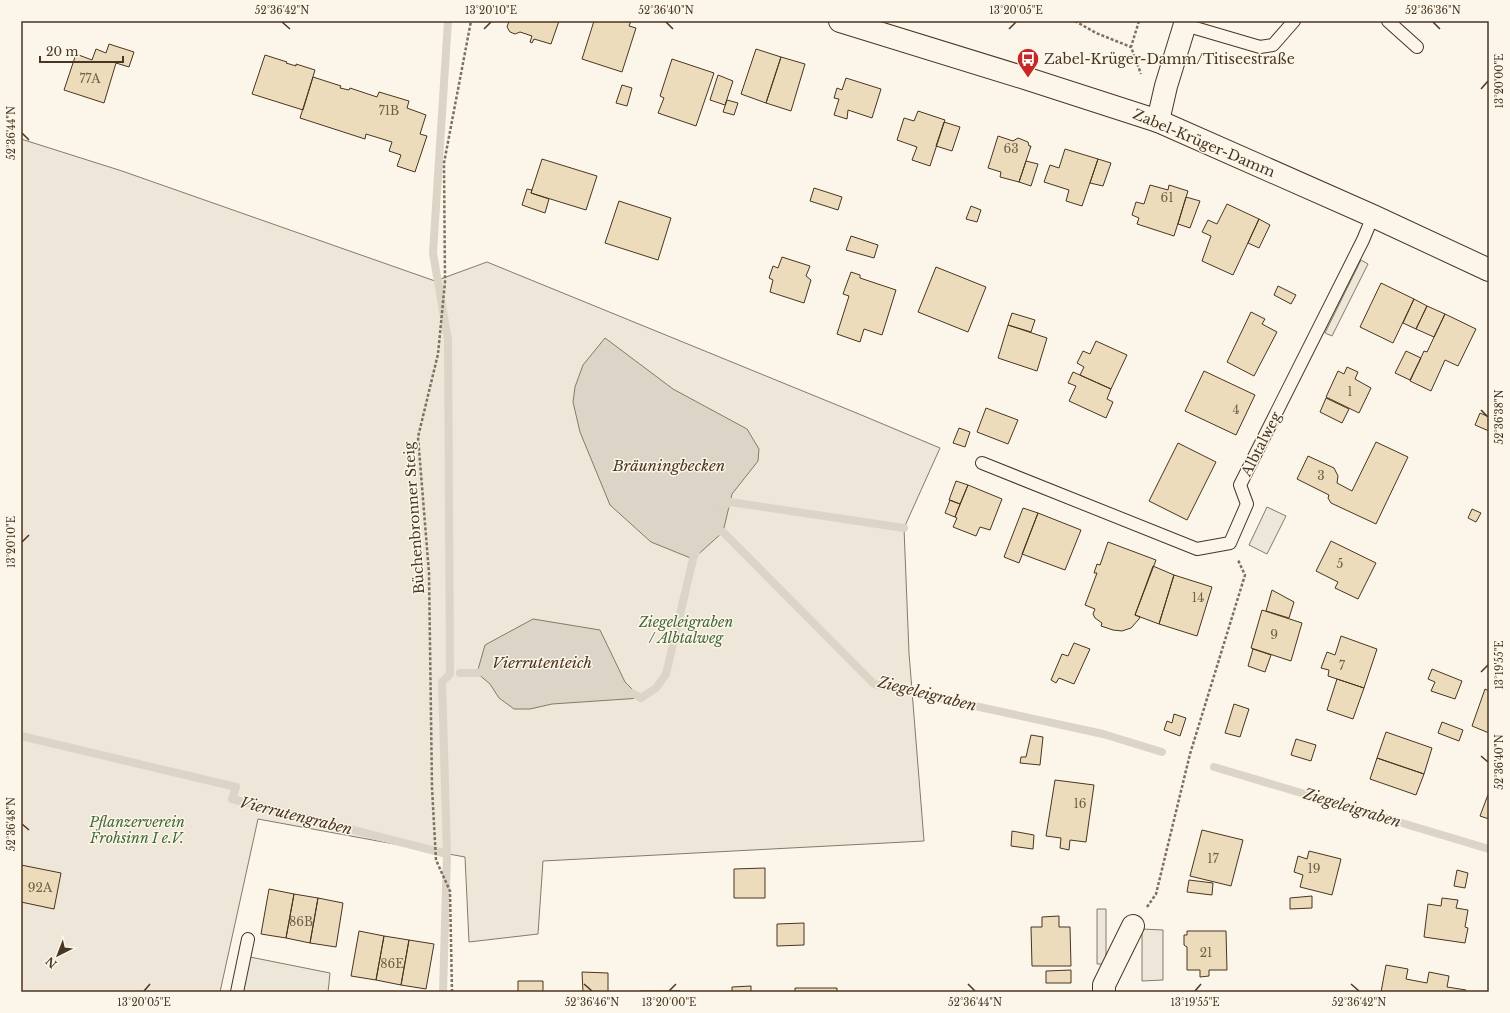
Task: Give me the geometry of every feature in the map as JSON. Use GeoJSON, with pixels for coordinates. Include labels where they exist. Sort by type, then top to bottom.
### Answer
{"type":"FeatureCollection","features":[{"type":"Feature","properties":{"kind":"street","name":"Zabel-Krüger-Damm"},"geometry":{"type":"LineString","coordinates":[[840,21],[1158,121],[1373,216],[1489,270]]}},
{"type":"Feature","properties":{"kind":"street"},"geometry":{"type":"LineString","coordinates":[[1158,121],[1166,86],[1186,23]]}},
{"type":"Feature","properties":{"kind":"street"},"geometry":{"type":"LineString","coordinates":[[1104,992],[1104,985],[1133,926]]}},
{"type":"Feature","properties":{"kind":"lane"},"geometry":{"type":"LineString","coordinates":[[1186,23],[1260,48],[1273,45],[1294,21]]}},
{"type":"Feature","properties":{"kind":"lane"},"geometry":{"type":"LineString","coordinates":[[1388,21],[1417,47]]}},
{"type":"Feature","properties":{"kind":"lane","name":"Albtalweg"},"geometry":{"type":"LineString","coordinates":[[1230,544],[1247,504],[1240,485],[1363,240],[1373,216]]}},
{"type":"Feature","properties":{"kind":"lane"},"geometry":{"type":"LineString","coordinates":[[982,463],[1197,549],[1230,544]]}},
{"type":"Feature","properties":{"kind":"lane"},"geometry":{"type":"LineString","coordinates":[[237,992],[248,939]]}},
{"type":"Feature","properties":{"kind":"path","name":"Büchenbronner Steig"},"geometry":{"type":"LineString","coordinates":[[452,992],[450,891],[436,860],[432,788],[429,573],[418,437],[438,354],[444,282],[444,163],[471,21]]}},
{"type":"Feature","properties":{"kind":"path"},"geometry":{"type":"LineString","coordinates":[[1075,21],[1131,47]]}},
{"type":"Feature","properties":{"kind":"path"},"geometry":{"type":"LineString","coordinates":[[1139,21],[1131,47],[1141,74]]}},
{"type":"Feature","properties":{"kind":"path"},"geometry":{"type":"LineString","coordinates":[[1133,926],[1156,894],[1190,754],[1244,575],[1230,544]]}},
{"type":"Feature","properties":{"kind":"green space"},"geometry":{"type":"Polygon","coordinates":[[[21,139],[122,171],[435,281],[487,262],[940,448],[904,528],[909,653],[924,841],[543,861],[538,934],[469,942],[465,857],[258,819],[220,992],[21,992],[21,139]]]}},
{"type":"Feature","properties":{"kind":"shaded area"},"geometry":{"type":"Polygon","coordinates":[[[1361,260],[1368,264],[1332,336],[1325,333],[1361,260]]]}},
{"type":"Feature","properties":{"kind":"shaded area"},"geometry":{"type":"Polygon","coordinates":[[[1267,507],[1286,516],[1267,554],[1249,545],[1267,507]]]}},
{"type":"Feature","properties":{"kind":"shaded area"},"geometry":{"type":"Polygon","coordinates":[[[1097,909],[1106,909],[1106,964],[1097,964],[1097,909]]]}},
{"type":"Feature","properties":{"kind":"shaded area"},"geometry":{"type":"Polygon","coordinates":[[[1142,929],[1163,930],[1163,980],[1142,981],[1142,929]]]}},
{"type":"Feature","properties":{"kind":"shaded area"},"geometry":{"type":"Polygon","coordinates":[[[245,956],[330,973],[328,992],[237,992],[245,956]]]}},
{"type":"Feature","properties":{"kind":"water","name":"Bräuningbecken"},"geometry":{"type":"Polygon","coordinates":[[[605,338],[673,389],[747,429],[759,449],[758,461],[732,494],[723,532],[693,559],[651,542],[610,505],[580,432],[573,402],[575,387],[583,365],[605,338]]]}},
{"type":"Feature","properties":{"kind":"water","name":"Vierrutenteich"},"geometry":{"type":"Polygon","coordinates":[[[533,619],[600,630],[625,682],[641,698],[552,704],[530,709],[514,709],[499,698],[490,684],[477,673],[485,645],[533,619]]]}},
{"type":"Feature","properties":{"kind":"building"},"geometry":{"type":"Polygon","coordinates":[[[509,21],[559,21],[551,44],[534,39],[532,43],[530,42],[532,36],[520,32],[515,34],[510,32],[507,27],[509,21]]]}},
{"type":"Feature","properties":{"kind":"building"},"geometry":{"type":"Polygon","coordinates":[[[594,21],[631,21],[629,26],[636,28],[622,72],[582,59],[594,21]]]}},
{"type":"Feature","properties":{"kind":"building"},"geometry":{"type":"Polygon","coordinates":[[[109,44],[134,52],[129,67],[116,63],[104,103],[64,90],[76,54],[92,60],[96,49],[106,53],[109,44]]]}},
{"type":"Feature","properties":{"kind":"building"},"geometry":{"type":"Polygon","coordinates":[[[756,49],[781,57],[766,103],[741,94],[756,49]]]}},
{"type":"Feature","properties":{"kind":"building"},"geometry":{"type":"Polygon","coordinates":[[[265,55],[296,66],[296,64],[315,70],[303,110],[252,94],[265,55]]]}},
{"type":"Feature","properties":{"kind":"building"},"geometry":{"type":"Polygon","coordinates":[[[781,57],[805,64],[791,111],[766,103],[781,57]]]}},
{"type":"Feature","properties":{"kind":"building"},"geometry":{"type":"Polygon","coordinates":[[[672,59],[714,73],[696,126],[658,113],[664,98],[660,96],[672,59]]]}},
{"type":"Feature","properties":{"kind":"building"},"geometry":{"type":"Polygon","coordinates":[[[718,75],[733,81],[725,105],[710,100],[718,75]]]}},
{"type":"Feature","properties":{"kind":"building"},"geometry":{"type":"Polygon","coordinates":[[[313,77],[341,86],[340,88],[349,90],[350,88],[377,97],[379,92],[409,101],[407,108],[426,115],[420,134],[427,136],[415,172],[397,166],[401,155],[389,151],[392,142],[366,134],[365,139],[300,118],[313,77]]]}},
{"type":"Feature","properties":{"kind":"building"},"geometry":{"type":"Polygon","coordinates":[[[846,78],[881,89],[872,118],[848,110],[847,119],[834,115],[839,99],[834,98],[837,88],[842,90],[846,78]]]}},
{"type":"Feature","properties":{"kind":"building"},"geometry":{"type":"Polygon","coordinates":[[[622,85],[632,88],[627,106],[616,103],[622,85]]]}},
{"type":"Feature","properties":{"kind":"building"},"geometry":{"type":"Polygon","coordinates":[[[727,100],[738,103],[734,115],[723,112],[727,100]]]}},
{"type":"Feature","properties":{"kind":"building"},"geometry":{"type":"Polygon","coordinates":[[[918,111],[945,120],[930,166],[912,160],[917,147],[897,140],[904,118],[914,121],[918,111]]]}},
{"type":"Feature","properties":{"kind":"building"},"geometry":{"type":"Polygon","coordinates":[[[944,122],[960,127],[952,151],[936,146],[944,122]]]}},
{"type":"Feature","properties":{"kind":"building"},"geometry":{"type":"Polygon","coordinates":[[[998,136],[1013,141],[1018,138],[1028,142],[1029,146],[1031,146],[1019,182],[1000,177],[1001,172],[988,168],[998,136]]]}},
{"type":"Feature","properties":{"kind":"building"},"geometry":{"type":"Polygon","coordinates":[[[1065,149],[1098,159],[1082,206],[1066,201],[1069,190],[1044,182],[1050,165],[1059,168],[1065,149]]]}},
{"type":"Feature","properties":{"kind":"building"},"geometry":{"type":"Polygon","coordinates":[[[542,159],[597,176],[586,210],[531,193],[542,159]]]}},
{"type":"Feature","properties":{"kind":"building"},"geometry":{"type":"Polygon","coordinates":[[[1098,159],[1111,163],[1103,186],[1090,183],[1098,159]]]}},
{"type":"Feature","properties":{"kind":"building"},"geometry":{"type":"Polygon","coordinates":[[[1026,161],[1038,164],[1031,186],[1019,182],[1026,161]]]}},
{"type":"Feature","properties":{"kind":"building"},"geometry":{"type":"Polygon","coordinates":[[[1150,185],[1168,190],[1169,185],[1188,191],[1174,236],[1137,224],[1139,218],[1132,215],[1136,202],[1144,204],[1150,185]]]}},
{"type":"Feature","properties":{"kind":"building"},"geometry":{"type":"Polygon","coordinates":[[[814,188],[842,197],[838,210],[810,201],[814,188]]]}},
{"type":"Feature","properties":{"kind":"building"},"geometry":{"type":"Polygon","coordinates":[[[527,189],[532,190],[531,193],[549,199],[545,213],[522,205],[527,189]]]}},
{"type":"Feature","properties":{"kind":"building"},"geometry":{"type":"Polygon","coordinates":[[[1186,197],[1200,201],[1190,228],[1178,224],[1186,197]]]}},
{"type":"Feature","properties":{"kind":"building"},"geometry":{"type":"Polygon","coordinates":[[[619,201],[671,218],[658,260],[605,243],[619,201]]]}},
{"type":"Feature","properties":{"kind":"building"},"geometry":{"type":"Polygon","coordinates":[[[1227,204],[1259,219],[1233,275],[1202,261],[1211,236],[1202,232],[1208,220],[1217,224],[1227,204]]]}},
{"type":"Feature","properties":{"kind":"building"},"geometry":{"type":"Polygon","coordinates":[[[971,206],[981,210],[977,222],[966,219],[971,206]]]}},
{"type":"Feature","properties":{"kind":"building"},"geometry":{"type":"Polygon","coordinates":[[[1259,219],[1270,225],[1259,248],[1248,243],[1259,219]]]}},
{"type":"Feature","properties":{"kind":"building"},"geometry":{"type":"Polygon","coordinates":[[[851,236],[878,245],[874,258],[846,250],[851,236]]]}},
{"type":"Feature","properties":{"kind":"building"},"geometry":{"type":"Polygon","coordinates":[[[782,257],[810,266],[806,276],[811,280],[804,303],[770,292],[773,280],[769,278],[773,266],[778,268],[782,257]]]}},
{"type":"Feature","properties":{"kind":"building"},"geometry":{"type":"Polygon","coordinates":[[[936,267],[986,287],[968,332],[918,312],[936,267]]]}},
{"type":"Feature","properties":{"kind":"building"},"geometry":{"type":"Polygon","coordinates":[[[851,272],[860,275],[860,278],[896,290],[882,335],[864,329],[860,342],[837,334],[849,296],[843,294],[851,272]]]}},
{"type":"Feature","properties":{"kind":"building"},"geometry":{"type":"Polygon","coordinates":[[[1381,283],[1414,299],[1393,343],[1360,327],[1381,283]]]}},
{"type":"Feature","properties":{"kind":"building"},"geometry":{"type":"Polygon","coordinates":[[[1278,286],[1296,295],[1291,304],[1274,295],[1278,286]]]}},
{"type":"Feature","properties":{"kind":"building"},"geometry":{"type":"Polygon","coordinates":[[[1414,299],[1427,306],[1416,329],[1403,323],[1414,299]]]}},
{"type":"Feature","properties":{"kind":"building"},"geometry":{"type":"Polygon","coordinates":[[[1427,306],[1445,314],[1434,337],[1416,329],[1427,306]]]}},
{"type":"Feature","properties":{"kind":"building"},"geometry":{"type":"Polygon","coordinates":[[[1251,312],[1265,319],[1262,324],[1277,332],[1254,376],[1227,362],[1251,312]]]}},
{"type":"Feature","properties":{"kind":"building"},"geometry":{"type":"Polygon","coordinates":[[[1012,313],[1035,320],[1031,332],[1008,325],[1012,313]]]}},
{"type":"Feature","properties":{"kind":"building"},"geometry":{"type":"Polygon","coordinates":[[[1445,314],[1476,329],[1458,366],[1445,360],[1431,391],[1410,381],[1424,351],[1427,352],[1445,314]]]}},
{"type":"Feature","properties":{"kind":"building"},"geometry":{"type":"Polygon","coordinates":[[[1008,325],[1047,338],[1037,371],[998,358],[1008,325]]]}},
{"type":"Feature","properties":{"kind":"building"},"geometry":{"type":"Polygon","coordinates":[[[1096,341],[1127,355],[1111,389],[1080,375],[1084,367],[1077,363],[1083,351],[1090,354],[1096,341]]]}},
{"type":"Feature","properties":{"kind":"building"},"geometry":{"type":"Polygon","coordinates":[[[1406,351],[1421,358],[1410,380],[1395,373],[1406,351]]]}},
{"type":"Feature","properties":{"kind":"building"},"geometry":{"type":"Polygon","coordinates":[[[1347,367],[1358,372],[1355,379],[1371,388],[1359,413],[1326,397],[1338,371],[1344,374],[1347,367]]]}},
{"type":"Feature","properties":{"kind":"building"},"geometry":{"type":"Polygon","coordinates":[[[1204,371],[1255,395],[1236,435],[1185,411],[1204,371]]]}},
{"type":"Feature","properties":{"kind":"building"},"geometry":{"type":"Polygon","coordinates":[[[1073,372],[1111,389],[1107,399],[1113,402],[1106,418],[1069,401],[1076,386],[1068,383],[1073,372]]]}},
{"type":"Feature","properties":{"kind":"building"},"geometry":{"type":"Polygon","coordinates":[[[1326,398],[1349,409],[1342,423],[1320,412],[1326,398]]]}},
{"type":"Feature","properties":{"kind":"building"},"geometry":{"type":"Polygon","coordinates":[[[986,408],[1018,420],[1008,444],[977,432],[986,408]]]}},
{"type":"Feature","properties":{"kind":"building"},"geometry":{"type":"Polygon","coordinates":[[[1480,413],[1489,417],[1489,431],[1475,425],[1480,413]]]}},
{"type":"Feature","properties":{"kind":"building"},"geometry":{"type":"Polygon","coordinates":[[[959,428],[970,432],[965,447],[953,443],[959,428]]]}},
{"type":"Feature","properties":{"kind":"building"},"geometry":{"type":"Polygon","coordinates":[[[1376,442],[1408,457],[1376,524],[1331,503],[1328,498],[1329,495],[1297,479],[1308,456],[1334,468],[1338,476],[1337,483],[1352,491],[1376,442]]]}},
{"type":"Feature","properties":{"kind":"building"},"geometry":{"type":"Polygon","coordinates":[[[1178,443],[1216,462],[1187,520],[1149,501],[1178,443]]]}},
{"type":"Feature","properties":{"kind":"building"},"geometry":{"type":"Polygon","coordinates":[[[956,481],[968,485],[960,504],[949,500],[956,481]]]}},
{"type":"Feature","properties":{"kind":"building"},"geometry":{"type":"Polygon","coordinates":[[[968,485],[1002,499],[990,530],[980,527],[976,536],[953,527],[957,518],[955,517],[968,485]]]}},
{"type":"Feature","properties":{"kind":"building"},"geometry":{"type":"Polygon","coordinates":[[[950,500],[960,504],[955,517],[945,513],[950,500]]]}},
{"type":"Feature","properties":{"kind":"building"},"geometry":{"type":"Polygon","coordinates":[[[1023,508],[1038,513],[1019,563],[1004,557],[1023,508]]]}},
{"type":"Feature","properties":{"kind":"building"},"geometry":{"type":"Polygon","coordinates":[[[1472,509],[1481,513],[1476,522],[1468,518],[1472,509]]]}},
{"type":"Feature","properties":{"kind":"building"},"geometry":{"type":"Polygon","coordinates":[[[1038,513],[1081,530],[1065,570],[1022,554],[1038,513]]]}},
{"type":"Feature","properties":{"kind":"building"},"geometry":{"type":"Polygon","coordinates":[[[1331,541],[1376,563],[1358,599],[1335,588],[1338,582],[1316,571],[1331,541]]]}},
{"type":"Feature","properties":{"kind":"building"},"geometry":{"type":"Polygon","coordinates":[[[1108,542],[1156,560],[1135,615],[1140,617],[1131,628],[1122,631],[1101,626],[1102,623],[1095,618],[1093,614],[1095,609],[1085,605],[1097,573],[1094,573],[1097,564],[1100,565],[1108,542]]]}},
{"type":"Feature","properties":{"kind":"building"},"geometry":{"type":"Polygon","coordinates":[[[1153,566],[1174,575],[1159,624],[1135,615],[1153,566]]]}},
{"type":"Feature","properties":{"kind":"building"},"geometry":{"type":"Polygon","coordinates":[[[1174,575],[1212,587],[1197,636],[1159,624],[1174,575]]]}},
{"type":"Feature","properties":{"kind":"building"},"geometry":{"type":"Polygon","coordinates":[[[1272,590],[1294,602],[1289,618],[1266,611],[1272,590]]]}},
{"type":"Feature","properties":{"kind":"building"},"geometry":{"type":"Polygon","coordinates":[[[1262,610],[1302,623],[1291,661],[1251,648],[1262,610]]]}},
{"type":"Feature","properties":{"kind":"building"},"geometry":{"type":"Polygon","coordinates":[[[1341,636],[1377,649],[1364,688],[1328,676],[1329,670],[1321,668],[1327,652],[1335,655],[1341,636]]]}},
{"type":"Feature","properties":{"kind":"building"},"geometry":{"type":"Polygon","coordinates":[[[1074,643],[1090,649],[1074,684],[1059,678],[1056,683],[1051,680],[1062,654],[1068,656],[1074,643]]]}},
{"type":"Feature","properties":{"kind":"building"},"geometry":{"type":"Polygon","coordinates":[[[1253,649],[1271,655],[1265,672],[1248,666],[1253,649]]]}},
{"type":"Feature","properties":{"kind":"building"},"geometry":{"type":"Polygon","coordinates":[[[1432,669],[1462,681],[1455,699],[1431,691],[1435,682],[1428,679],[1432,669]]]}},
{"type":"Feature","properties":{"kind":"building"},"geometry":{"type":"Polygon","coordinates":[[[1337,679],[1364,688],[1353,719],[1327,710],[1337,679]]]}},
{"type":"Feature","properties":{"kind":"building"},"geometry":{"type":"Polygon","coordinates":[[[1485,689],[1489,691],[1489,733],[1472,726],[1485,689]]]}},
{"type":"Feature","properties":{"kind":"building"},"geometry":{"type":"Polygon","coordinates":[[[1234,704],[1249,709],[1240,737],[1225,733],[1234,704]]]}},
{"type":"Feature","properties":{"kind":"building"},"geometry":{"type":"Polygon","coordinates":[[[1174,714],[1186,718],[1180,736],[1164,730],[1167,721],[1172,723],[1174,714]]]}},
{"type":"Feature","properties":{"kind":"building"},"geometry":{"type":"Polygon","coordinates":[[[1442,722],[1463,730],[1459,741],[1438,733],[1442,722]]]}},
{"type":"Feature","properties":{"kind":"building"},"geometry":{"type":"Polygon","coordinates":[[[1386,732],[1432,748],[1424,774],[1377,758],[1386,732]]]}},
{"type":"Feature","properties":{"kind":"building"},"geometry":{"type":"Polygon","coordinates":[[[1031,735],[1043,737],[1040,765],[1020,763],[1021,757],[1026,757],[1031,735]]]}},
{"type":"Feature","properties":{"kind":"building"},"geometry":{"type":"Polygon","coordinates":[[[1296,739],[1316,745],[1311,761],[1291,755],[1296,739]]]}},
{"type":"Feature","properties":{"kind":"building"},"geometry":{"type":"Polygon","coordinates":[[[1377,758],[1424,774],[1416,795],[1370,779],[1377,758]]]}},
{"type":"Feature","properties":{"kind":"building"},"geometry":{"type":"Polygon","coordinates":[[[1055,780],[1094,785],[1086,842],[1070,840],[1069,850],[1060,848],[1061,838],[1046,836],[1055,780]]]}},
{"type":"Feature","properties":{"kind":"building"},"geometry":{"type":"Polygon","coordinates":[[[1489,792],[1489,819],[1480,816],[1489,792]]]}},
{"type":"Feature","properties":{"kind":"building"},"geometry":{"type":"Polygon","coordinates":[[[1202,830],[1243,840],[1231,886],[1190,876],[1202,830]]]}},
{"type":"Feature","properties":{"kind":"building"},"geometry":{"type":"Polygon","coordinates":[[[1012,831],[1034,835],[1033,849],[1011,846],[1012,831]]]}},
{"type":"Feature","properties":{"kind":"building"},"geometry":{"type":"Polygon","coordinates":[[[1309,851],[1341,859],[1332,895],[1300,887],[1303,875],[1294,872],[1298,856],[1307,859],[1309,851]]]}},
{"type":"Feature","properties":{"kind":"building"},"geometry":{"type":"Polygon","coordinates":[[[21,865],[61,873],[54,909],[21,902],[21,865]]]}},
{"type":"Feature","properties":{"kind":"building"},"geometry":{"type":"Polygon","coordinates":[[[765,868],[765,898],[734,898],[734,869],[765,868]]]}},
{"type":"Feature","properties":{"kind":"building"},"geometry":{"type":"Polygon","coordinates":[[[1457,870],[1468,873],[1465,888],[1454,886],[1457,870]]]}},
{"type":"Feature","properties":{"kind":"building"},"geometry":{"type":"Polygon","coordinates":[[[1189,880],[1213,883],[1212,895],[1187,892],[1189,880]]]}},
{"type":"Feature","properties":{"kind":"building"},"geometry":{"type":"Polygon","coordinates":[[[269,889],[294,894],[286,938],[261,934],[269,889]]]}},
{"type":"Feature","properties":{"kind":"building"},"geometry":{"type":"Polygon","coordinates":[[[294,894],[318,898],[310,943],[286,938],[294,894]]]}},
{"type":"Feature","properties":{"kind":"building"},"geometry":{"type":"Polygon","coordinates":[[[1312,896],[1312,908],[1290,909],[1290,898],[1312,896]]]}},
{"type":"Feature","properties":{"kind":"building"},"geometry":{"type":"Polygon","coordinates":[[[318,898],[343,903],[336,947],[310,943],[318,898]]]}},
{"type":"Feature","properties":{"kind":"building"},"geometry":{"type":"Polygon","coordinates":[[[1442,898],[1458,900],[1456,908],[1468,910],[1465,927],[1468,928],[1465,943],[1424,937],[1428,904],[1441,906],[1442,898]]]}},
{"type":"Feature","properties":{"kind":"building"},"geometry":{"type":"Polygon","coordinates":[[[1059,916],[1059,927],[1070,927],[1071,966],[1032,966],[1031,927],[1042,927],[1042,917],[1059,916]]]}},
{"type":"Feature","properties":{"kind":"building"},"geometry":{"type":"Polygon","coordinates":[[[804,923],[804,945],[777,946],[777,924],[804,923]]]}},
{"type":"Feature","properties":{"kind":"building"},"geometry":{"type":"Polygon","coordinates":[[[359,931],[384,936],[376,980],[351,976],[359,931]]]}},
{"type":"Feature","properties":{"kind":"building"},"geometry":{"type":"Polygon","coordinates":[[[1187,931],[1226,931],[1227,970],[1209,970],[1209,976],[1200,977],[1200,970],[1187,970],[1187,947],[1184,945],[1184,935],[1187,935],[1187,931]]]}},
{"type":"Feature","properties":{"kind":"building"},"geometry":{"type":"Polygon","coordinates":[[[384,936],[409,940],[401,985],[376,980],[384,936]]]}},
{"type":"Feature","properties":{"kind":"building"},"geometry":{"type":"Polygon","coordinates":[[[409,940],[434,944],[426,989],[401,985],[409,940]]]}},
{"type":"Feature","properties":{"kind":"building"},"geometry":{"type":"Polygon","coordinates":[[[1386,965],[1408,969],[1406,979],[1427,983],[1429,972],[1449,976],[1447,987],[1466,990],[1465,992],[1381,992],[1386,965]]]}},
{"type":"Feature","properties":{"kind":"building"},"geometry":{"type":"Polygon","coordinates":[[[1071,970],[1071,983],[1046,983],[1046,971],[1071,970]]]}},
{"type":"Feature","properties":{"kind":"building"},"geometry":{"type":"Polygon","coordinates":[[[582,972],[608,973],[608,992],[583,992],[582,972]]]}},
{"type":"Feature","properties":{"kind":"building"},"geometry":{"type":"Polygon","coordinates":[[[518,981],[543,981],[543,992],[518,992],[518,981]]]}},
{"type":"Feature","properties":{"kind":"building"},"geometry":{"type":"Polygon","coordinates":[[[751,986],[751,992],[732,992],[732,987],[751,986]]]}},
{"type":"Feature","properties":{"kind":"building"},"geometry":{"type":"Polygon","coordinates":[[[795,988],[837,988],[837,992],[795,992],[795,988]]]}},
{"type":"Feature","properties":{"kind":"building"},"geometry":{"type":"Polygon","coordinates":[[[640,991],[680,991],[640,992],[640,991]]]}},
{"type":"Feature","properties":{"kind":"waterway"},"geometry":{"type":"LineString","coordinates":[[443,992],[447,854],[442,682],[450,674],[448,340],[433,253],[448,21]]}},
{"type":"Feature","properties":{"kind":"waterway"},"geometry":{"type":"LineString","coordinates":[[721,508],[730,502],[904,528]]}},
{"type":"Feature","properties":{"kind":"waterway","name":"Ziegeleigraben"},"geometry":{"type":"LineString","coordinates":[[712,530],[723,532],[874,684],[1103,734],[1162,752]]}},
{"type":"Feature","properties":{"kind":"waterway"},"geometry":{"type":"LineString","coordinates":[[632,693],[641,698],[656,688],[666,674],[693,559],[697,549]]}},
{"type":"Feature","properties":{"kind":"waterway"},"geometry":{"type":"LineString","coordinates":[[460,673],[477,673],[486,671]]}},
{"type":"Feature","properties":{"kind":"waterway","name":"Vierrutengraben"},"geometry":{"type":"LineString","coordinates":[[21,736],[236,787],[232,799],[447,854]]}},
{"type":"Feature","properties":{"kind":"waterway","name":"Ziegeleigraben"},"geometry":{"type":"LineString","coordinates":[[1214,767],[1489,849]]}},
{"type":"Feature","properties":{"kind":"place","name":"Zabel-Krüger-Damm/Titiseestraße"},"geometry":{"type":"Point","coordinates":[1028,78]}},
{"type":"Feature","properties":{"kind":"park label","name":"Ziegeleigraben / Albtalweg"},"geometry":{"type":"Point","coordinates":[686,630]}},
{"type":"Feature","properties":{"kind":"park label","name":"Pflanzerverein Frohsinn I e.V."},"geometry":{"type":"Point","coordinates":[137,830]}}]}
